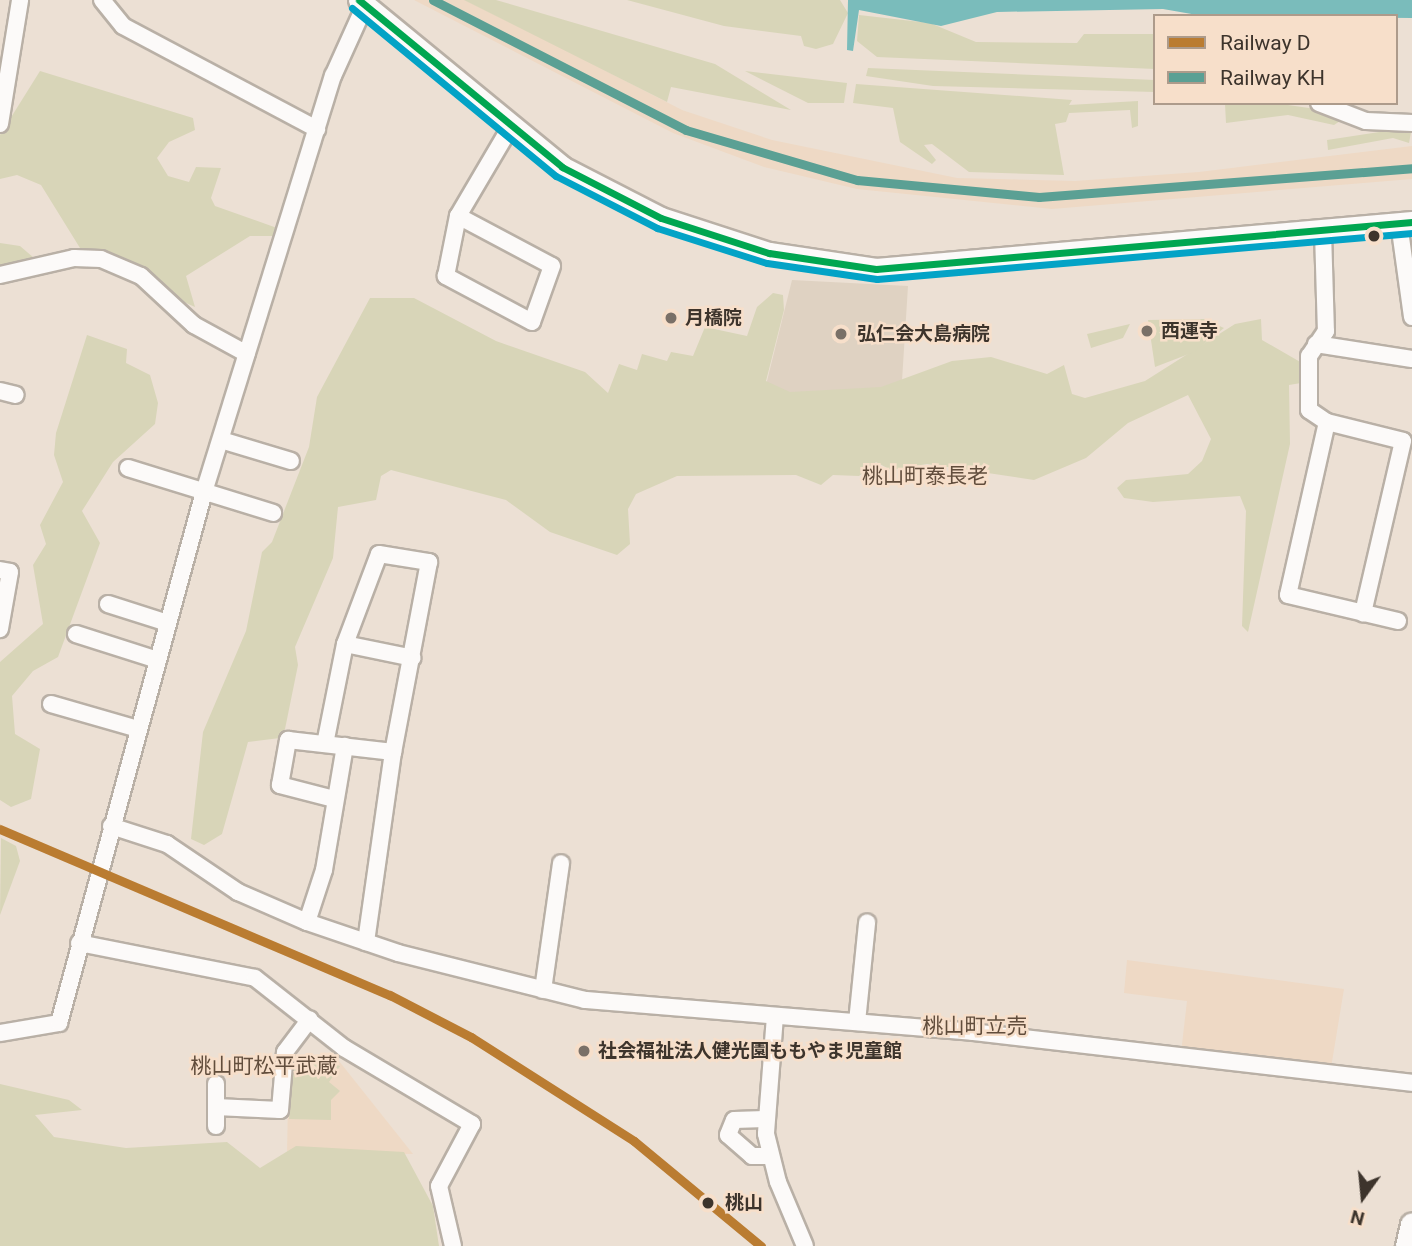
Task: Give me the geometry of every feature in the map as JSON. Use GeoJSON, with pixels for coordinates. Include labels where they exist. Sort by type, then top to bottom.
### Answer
{"type":"FeatureCollection","features":[{"type":"Feature","properties":{"kind":"highway"},"geometry":{"type":"LineString","coordinates":[[1407,1246],[1412,1225]]}},
{"type":"Feature","properties":{"kind":"main road"},"geometry":{"type":"LineString","coordinates":[[363,2],[562,167],[661,218],[769,253],[830,264],[932,266],[1406,223]]}},
{"type":"Feature","properties":{"kind":"street"},"geometry":{"type":"LineString","coordinates":[[0,124],[20,0]]}},
{"type":"Feature","properties":{"kind":"street"},"geometry":{"type":"LineString","coordinates":[[102,0],[123,26],[317,129]]}},
{"type":"Feature","properties":{"kind":"street"},"geometry":{"type":"LineString","coordinates":[[0,1034],[59,1023],[204,492],[317,129],[363,2]]}},
{"type":"Feature","properties":{"kind":"street"},"geometry":{"type":"LineString","coordinates":[[1324,105],[1366,121],[1412,123]]}},
{"type":"Feature","properties":{"kind":"street"},"geometry":{"type":"LineString","coordinates":[[458,216],[552,266],[532,323],[446,276],[458,216],[511,126]]}},
{"type":"Feature","properties":{"kind":"street"},"geometry":{"type":"LineString","coordinates":[[1406,223],[1412,317]]}},
{"type":"Feature","properties":{"kind":"street"},"geometry":{"type":"LineString","coordinates":[[1323,232],[1326,331],[1309,356],[1308,411],[1327,422],[1403,441],[1363,613]]}},
{"type":"Feature","properties":{"kind":"street"},"geometry":{"type":"LineString","coordinates":[[0,275],[74,258],[101,259],[141,276],[194,325],[247,354]]}},
{"type":"Feature","properties":{"kind":"street"},"geometry":{"type":"LineString","coordinates":[[1316,344],[1412,359]]}},
{"type":"Feature","properties":{"kind":"street"},"geometry":{"type":"LineString","coordinates":[[1327,422],[1288,595],[1398,621]]}},
{"type":"Feature","properties":{"kind":"street"},"geometry":{"type":"LineString","coordinates":[[221,440],[291,461]]}},
{"type":"Feature","properties":{"kind":"street"},"geometry":{"type":"LineString","coordinates":[[128,468],[273,513]]}},
{"type":"Feature","properties":{"kind":"street"},"geometry":{"type":"LineString","coordinates":[[325,744],[345,644],[379,554],[429,562],[414,658],[393,752],[366,942]]}},
{"type":"Feature","properties":{"kind":"street"},"geometry":{"type":"LineString","coordinates":[[0,570],[10,572],[0,629]]}},
{"type":"Feature","properties":{"kind":"street"},"geometry":{"type":"LineString","coordinates":[[108,604],[168,623]]}},
{"type":"Feature","properties":{"kind":"street"},"geometry":{"type":"LineString","coordinates":[[76,634],[158,660]]}},
{"type":"Feature","properties":{"kind":"street"},"geometry":{"type":"LineString","coordinates":[[345,644],[414,658]]}},
{"type":"Feature","properties":{"kind":"street"},"geometry":{"type":"LineString","coordinates":[[51,704],[138,729]]}},
{"type":"Feature","properties":{"kind":"street"},"geometry":{"type":"LineString","coordinates":[[334,799],[280,785],[289,740],[393,752]]}},
{"type":"Feature","properties":{"kind":"street"},"geometry":{"type":"LineString","coordinates":[[307,922],[324,870],[345,746]]}},
{"type":"Feature","properties":{"kind":"street"},"geometry":{"type":"LineString","coordinates":[[111,826],[167,844],[238,892],[307,922],[366,942],[585,1000],[857,1022],[1412,1083]]}},
{"type":"Feature","properties":{"kind":"street"},"geometry":{"type":"LineString","coordinates":[[543,990],[561,863]]}},
{"type":"Feature","properties":{"kind":"street"},"geometry":{"type":"LineString","coordinates":[[857,1022],[867,923]]}},
{"type":"Feature","properties":{"kind":"street"},"geometry":{"type":"LineString","coordinates":[[79,943],[255,978],[344,1048],[472,1124],[439,1186],[453,1246]]}},
{"type":"Feature","properties":{"kind":"street"},"geometry":{"type":"LineString","coordinates":[[775,1016],[765,1119],[770,1156],[805,1246]]}},
{"type":"Feature","properties":{"kind":"street"},"geometry":{"type":"LineString","coordinates":[[216,1107],[280,1110],[285,1052],[310,1019]]}},
{"type":"Feature","properties":{"kind":"street"},"geometry":{"type":"LineString","coordinates":[[216,1084],[216,1126]]}},
{"type":"Feature","properties":{"kind":"street"},"geometry":{"type":"LineString","coordinates":[[765,1119],[734,1120],[728,1135],[752,1156],[770,1156]]}},
{"type":"Feature","properties":{"kind":"shaded area"},"geometry":{"type":"Polygon","coordinates":[[[414,0],[468,0],[682,110],[772,140],[957,178],[1075,181],[1199,172],[1412,146],[1412,179],[1052,209],[857,189],[764,167],[673,133],[414,0]]]}},
{"type":"Feature","properties":{"kind":"shaded area"},"geometry":{"type":"Polygon","coordinates":[[[464,0],[496,0],[715,64],[791,110],[671,87],[667,102],[464,0]]]}},
{"type":"Feature","properties":{"kind":"shaded area"},"geometry":{"type":"Polygon","coordinates":[[[627,0],[840,0],[848,13],[833,44],[816,49],[804,46],[801,36],[724,26],[627,0]]]}},
{"type":"Feature","properties":{"kind":"shaded area"},"geometry":{"type":"Polygon","coordinates":[[[859,15],[930,23],[976,42],[1077,43],[1084,34],[1153,34],[1153,69],[877,57],[857,41],[859,15]]]}},
{"type":"Feature","properties":{"kind":"shaded area"},"geometry":{"type":"Polygon","coordinates":[[[868,68],[1153,80],[1153,92],[933,86],[866,76],[868,68]]]}},
{"type":"Feature","properties":{"kind":"shaded area"},"geometry":{"type":"Polygon","coordinates":[[[40,71],[193,118],[195,130],[169,142],[157,158],[168,176],[189,182],[196,167],[221,168],[211,198],[215,206],[277,228],[273,236],[250,236],[186,276],[195,307],[175,298],[145,268],[80,248],[41,185],[17,175],[0,179],[0,135],[40,71]]]}},
{"type":"Feature","properties":{"kind":"shaded area"},"geometry":{"type":"Polygon","coordinates":[[[745,71],[847,83],[844,103],[808,103],[745,71]]]}},
{"type":"Feature","properties":{"kind":"shaded area"},"geometry":{"type":"Polygon","coordinates":[[[856,84],[1072,100],[1069,105],[1138,101],[1138,126],[1132,128],[1130,110],[1069,113],[1066,122],[1055,124],[1064,175],[969,172],[932,144],[924,145],[936,160],[932,164],[900,142],[893,108],[853,103],[856,84]]]}},
{"type":"Feature","properties":{"kind":"shaded area"},"geometry":{"type":"Polygon","coordinates":[[[1225,105],[1288,105],[1309,108],[1343,119],[1334,125],[1288,115],[1226,123],[1225,105]]]}},
{"type":"Feature","properties":{"kind":"shaded area"},"geometry":{"type":"Polygon","coordinates":[[[1412,127],[1409,143],[1393,138],[1328,150],[1327,140],[1412,127]]]}},
{"type":"Feature","properties":{"kind":"shaded area"},"geometry":{"type":"Polygon","coordinates":[[[0,243],[20,246],[34,258],[27,266],[0,269],[0,243]]]}},
{"type":"Feature","properties":{"kind":"shaded area","name":"弘仁会大島病院"},"geometry":{"type":"Polygon","coordinates":[[[792,280],[908,286],[901,397],[772,403],[765,389],[792,280]]]}},
{"type":"Feature","properties":{"kind":"shaded area"},"geometry":{"type":"Polygon","coordinates":[[[773,293],[783,295],[784,310],[766,381],[790,392],[881,387],[952,361],[991,357],[1047,374],[1064,365],[1072,394],[1085,398],[1145,381],[1235,324],[1261,319],[1262,340],[1302,363],[1301,383],[1289,385],[1290,444],[1248,632],[1242,626],[1246,511],[1240,496],[1153,502],[1124,498],[1117,488],[1126,480],[1188,474],[1202,461],[1211,439],[1188,395],[1128,423],[1086,458],[1034,480],[927,464],[891,470],[876,462],[859,476],[833,475],[821,485],[796,475],[677,476],[636,494],[628,509],[630,544],[617,555],[550,532],[506,500],[391,470],[381,476],[376,500],[338,507],[333,558],[295,647],[298,665],[285,729],[280,738],[248,742],[222,834],[204,845],[191,839],[203,732],[246,631],[262,552],[272,542],[309,447],[317,397],[370,298],[414,298],[496,341],[585,372],[608,393],[619,364],[637,370],[642,354],[667,361],[671,352],[693,356],[705,327],[747,336],[757,307],[773,293]]]}},
{"type":"Feature","properties":{"kind":"shaded area"},"geometry":{"type":"Polygon","coordinates":[[[1204,319],[1224,328],[1194,352],[1155,367],[1148,320],[1204,319]]]}},
{"type":"Feature","properties":{"kind":"shaded area"},"geometry":{"type":"Polygon","coordinates":[[[1130,324],[1123,338],[1091,348],[1087,334],[1130,324]]]}},
{"type":"Feature","properties":{"kind":"shaded area"},"geometry":{"type":"Polygon","coordinates":[[[87,335],[127,349],[126,363],[150,375],[158,403],[155,424],[113,462],[82,511],[100,543],[58,657],[33,671],[12,696],[15,734],[40,749],[31,799],[11,807],[0,800],[0,662],[43,624],[33,565],[46,544],[40,525],[63,482],[54,455],[56,433],[87,335]]]}},
{"type":"Feature","properties":{"kind":"shaded area"},"geometry":{"type":"Polygon","coordinates":[[[1,838],[16,846],[20,861],[0,915],[1,838]]]}},
{"type":"Feature","properties":{"kind":"shaded area"},"geometry":{"type":"Polygon","coordinates":[[[1127,960],[1344,989],[1331,1068],[1181,1053],[1187,1001],[1124,993],[1127,960]]]}},
{"type":"Feature","properties":{"kind":"shaded area"},"geometry":{"type":"Polygon","coordinates":[[[289,1054],[339,1061],[413,1154],[287,1152],[289,1054]]]}},
{"type":"Feature","properties":{"kind":"shaded area"},"geometry":{"type":"Polygon","coordinates":[[[293,1056],[340,1066],[329,1082],[340,1091],[331,1100],[331,1120],[289,1119],[293,1056]]]}},
{"type":"Feature","properties":{"kind":"shaded area"},"geometry":{"type":"Polygon","coordinates":[[[0,1084],[69,1100],[82,1110],[35,1115],[54,1137],[126,1148],[227,1142],[260,1168],[296,1146],[404,1152],[433,1206],[439,1246],[0,1246],[0,1084]]]}},
{"type":"Feature","properties":{"kind":"water"},"geometry":{"type":"Polygon","coordinates":[[[848,0],[1412,0],[1412,18],[1398,18],[1398,14],[1192,14],[1163,9],[997,12],[941,26],[859,10],[853,51],[847,50],[848,0]]]}},
{"type":"Feature","properties":{"kind":"rail line","name":"KH"},"geometry":{"type":"LineString","coordinates":[[433,0],[686,130],[857,180],[1039,197],[1412,168]]}},
{"type":"Feature","properties":{"kind":"rail line","name":"D"},"geometry":{"type":"LineString","coordinates":[[0,829],[390,995],[471,1037],[634,1141],[761,1246]]}},
{"type":"Feature","properties":{"kind":"transit line"},"geometry":{"type":"LineString","coordinates":[[359,0],[562,167],[661,218],[769,253],[876,269],[1412,222]]}},
{"type":"Feature","properties":{"kind":"transit line"},"geometry":{"type":"LineString","coordinates":[[352,8],[556,176],[657,228],[767,263],[877,279],[1412,233]]}},
{"type":"Feature","properties":{"kind":"place","name":"月橋院"},"geometry":{"type":"Point","coordinates":[671,318]}},
{"type":"Feature","properties":{"kind":"place","name":"西運寺"},"geometry":{"type":"Point","coordinates":[1147,331]}},
{"type":"Feature","properties":{"kind":"place","name":"弘仁会大島病院"},"geometry":{"type":"Point","coordinates":[841,334]}},
{"type":"Feature","properties":{"kind":"place","name":"社会福祉法人健光園ももやま児童館"},"geometry":{"type":"Point","coordinates":[584,1051]}},
{"type":"Feature","properties":{"kind":"place","name":"桃山"},"geometry":{"type":"Point","coordinates":[708,1203]}},
{"type":"Feature","properties":{"kind":"district","name":"桃山町泰長老"},"geometry":{"type":"Point","coordinates":[925,476]}},
{"type":"Feature","properties":{"kind":"district","name":"桃山町立売"},"geometry":{"type":"Point","coordinates":[975,1026]}},
{"type":"Feature","properties":{"kind":"district","name":"桃山町松平武蔵"},"geometry":{"type":"Point","coordinates":[264,1066]}}]}
